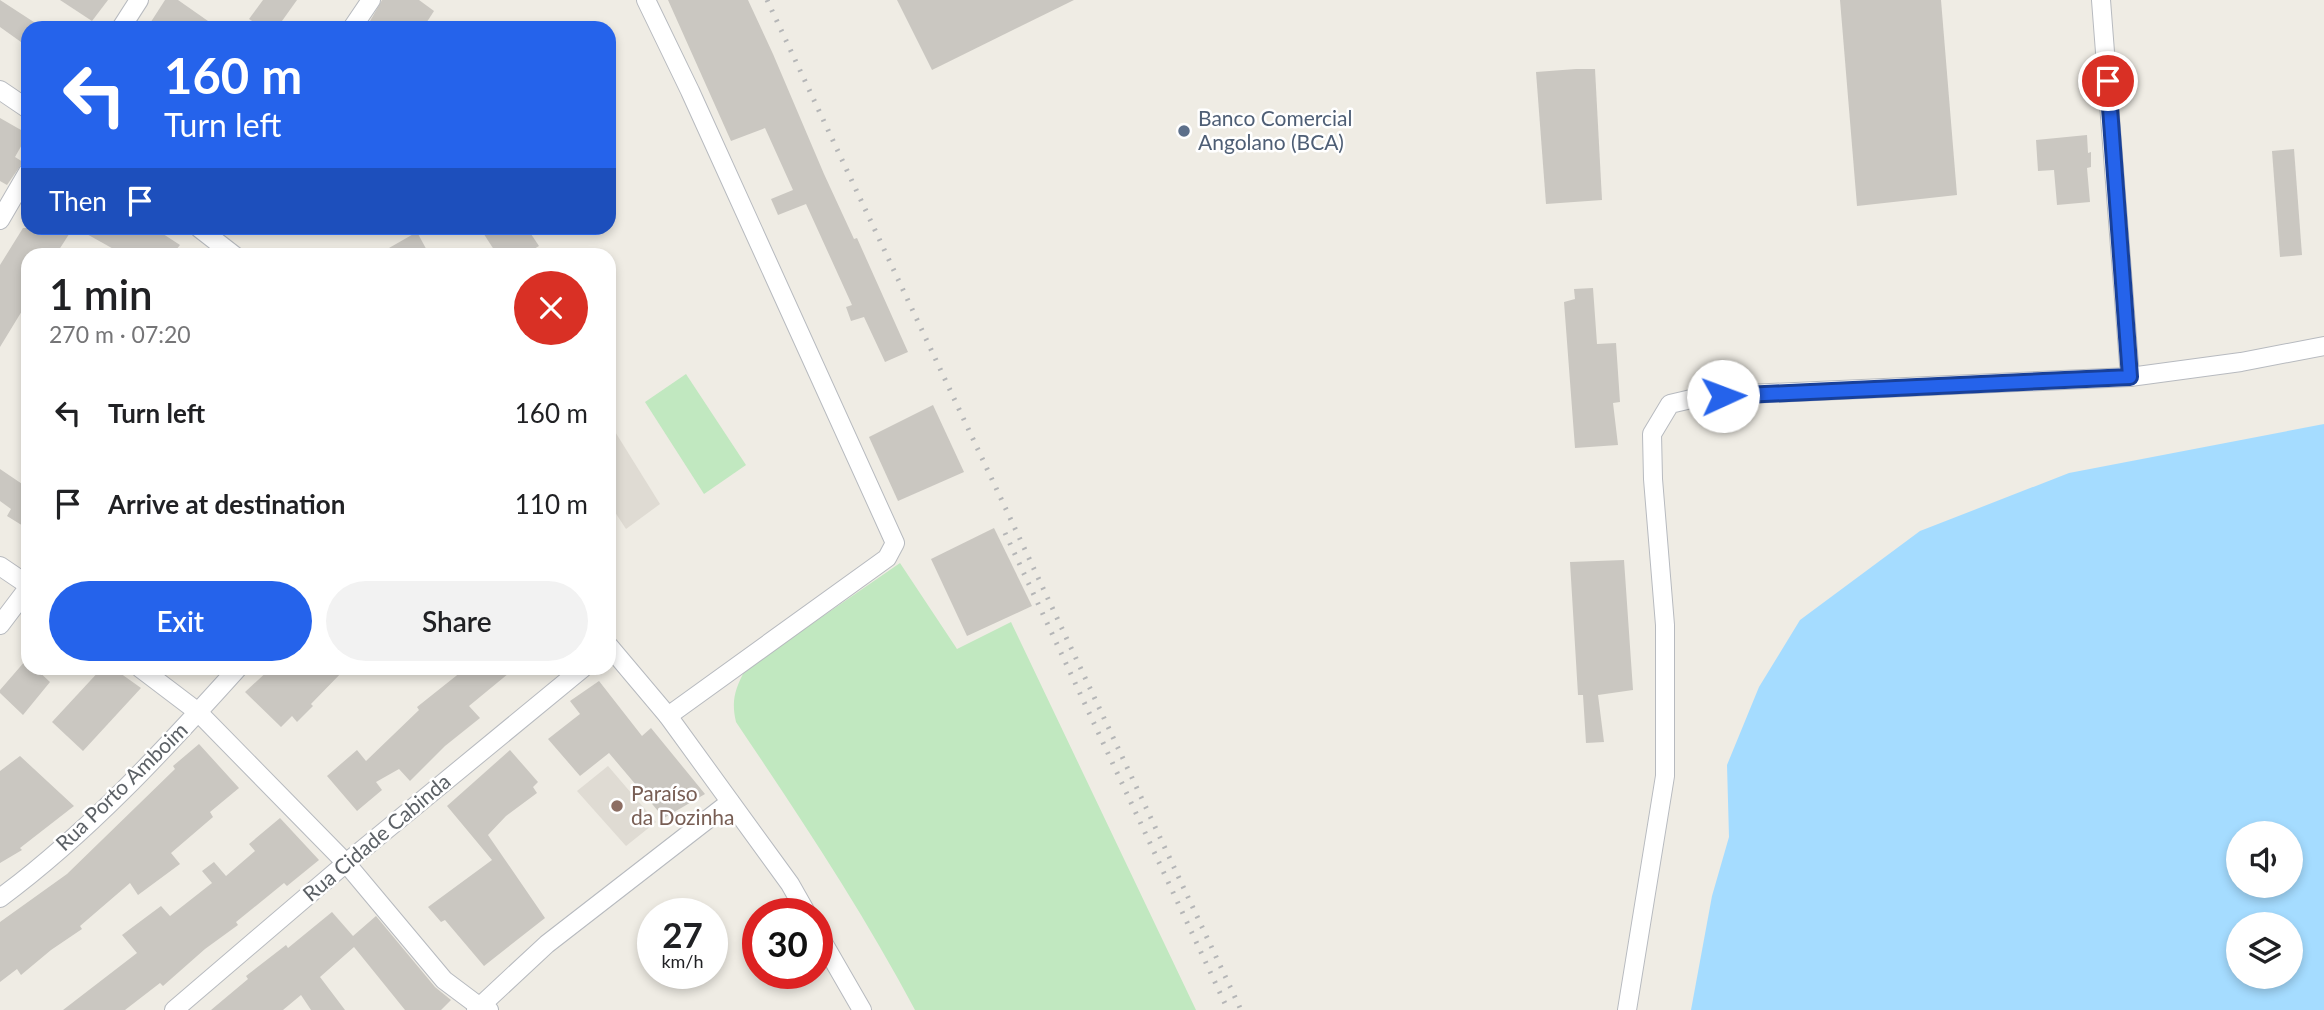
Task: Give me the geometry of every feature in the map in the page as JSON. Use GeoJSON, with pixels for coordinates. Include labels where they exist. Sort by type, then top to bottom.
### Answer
{"type":"FeatureCollection","features":[{"type":"Feature","properties":{"kind":"street"},"geometry":{"type":"LineString","coordinates":[[126,21],[139,0]]}},
{"type":"Feature","properties":{"kind":"street"},"geometry":{"type":"LineString","coordinates":[[357,21],[372,0]]}},
{"type":"Feature","properties":{"kind":"street"},"geometry":{"type":"LineString","coordinates":[[646,0],[895,543],[887,558],[668,716]]}},
{"type":"Feature","properties":{"kind":"street"},"geometry":{"type":"LineString","coordinates":[[2101,0],[2130,377]]}},
{"type":"Feature","properties":{"kind":"street"},"geometry":{"type":"LineString","coordinates":[[0,90],[21,104]]}},
{"type":"Feature","properties":{"kind":"street"},"geometry":{"type":"LineString","coordinates":[[0,219],[21,184]]}},
{"type":"Feature","properties":{"kind":"street"},"geometry":{"type":"LineString","coordinates":[[212,235],[226,248]]}},
{"type":"Feature","properties":{"kind":"street"},"geometry":{"type":"LineString","coordinates":[[1627,1010],[1665,776],[1665,625],[1653,480],[1652,434],[1670,404],[1704,396],[2130,377],[2241,362],[2324,346]]}},
{"type":"Feature","properties":{"kind":"street"},"geometry":{"type":"LineString","coordinates":[[0,566],[21,582]]}},
{"type":"Feature","properties":{"kind":"street"},"geometry":{"type":"LineString","coordinates":[[0,625],[21,596]]}},
{"type":"Feature","properties":{"kind":"street"},"geometry":{"type":"LineString","coordinates":[[616,655],[668,716],[798,898]]}},
{"type":"Feature","properties":{"kind":"street"},"geometry":{"type":"LineString","coordinates":[[149,675],[198,712],[346,863],[444,979],[482,1009],[547,944],[730,802]]}},
{"type":"Feature","properties":{"kind":"street","name":"Rua Porto Amboim"},"geometry":{"type":"LineString","coordinates":[[0,898],[28,877],[104,808],[232,675]]}},
{"type":"Feature","properties":{"kind":"street","name":"Rua Cidade Cabinda"},"geometry":{"type":"LineString","coordinates":[[174,1010],[346,863],[574,675]]}},
{"type":"Feature","properties":{"kind":"street"},"geometry":{"type":"LineString","coordinates":[[833,960],[862,1010]]}},
{"type":"Feature","properties":{"kind":"shaded area"},"geometry":{"type":"Polygon","coordinates":[[[616,433],[660,504],[626,529],[616,514],[616,433]]]}},
{"type":"Feature","properties":{"kind":"shaded area","name":"Paraíso da Dozinha"},"geometry":{"type":"Polygon","coordinates":[[[608,766],[656,822],[626,846],[577,791],[608,766]]]}},
{"type":"Feature","properties":{"kind":"green space"},"geometry":{"type":"Polygon","coordinates":[[[686,374],[746,465],[704,494],[645,402],[686,374]]]}},
{"type":"Feature","properties":{"kind":"green space"},"geometry":{"type":"Polygon","coordinates":[[[900,563],[957,649],[1011,622],[1196,1010],[915,1010],[852,900],[736,722],[734,708],[736,689],[745,670],[900,563]]]}},
{"type":"Feature","properties":{"kind":"water"},"geometry":{"type":"Polygon","coordinates":[[[2324,424],[2324,1010],[1691,1010],[1712,896],[1729,837],[1727,765],[1759,687],[1800,620],[1920,531],[2069,473],[2324,424]]]}},
{"type":"Feature","properties":{"kind":"building"},"geometry":{"type":"Polygon","coordinates":[[[0,0],[32,21],[21,21],[21,42],[0,27],[0,0]]]}},
{"type":"Feature","properties":{"kind":"building"},"geometry":{"type":"Polygon","coordinates":[[[60,0],[108,0],[92,21],[60,0]]]}},
{"type":"Feature","properties":{"kind":"building"},"geometry":{"type":"Polygon","coordinates":[[[165,0],[178,0],[208,21],[152,21],[165,0]]]}},
{"type":"Feature","properties":{"kind":"building"},"geometry":{"type":"Polygon","coordinates":[[[263,0],[297,0],[282,21],[249,19],[263,0]]]}},
{"type":"Feature","properties":{"kind":"building"},"geometry":{"type":"Polygon","coordinates":[[[382,0],[419,0],[434,11],[428,21],[370,21],[382,0]]]}},
{"type":"Feature","properties":{"kind":"building"},"geometry":{"type":"Polygon","coordinates":[[[668,0],[748,0],[824,174],[854,239],[857,238],[908,352],[885,362],[864,317],[851,321],[846,307],[852,305],[806,204],[778,215],[771,199],[793,190],[765,128],[731,141],[668,0]]]}},
{"type":"Feature","properties":{"kind":"building"},"geometry":{"type":"Polygon","coordinates":[[[897,0],[1074,0],[932,70],[897,0]]]}},
{"type":"Feature","properties":{"kind":"building"},"geometry":{"type":"Polygon","coordinates":[[[1840,0],[1941,0],[1957,195],[1857,206],[1840,0]]]}},
{"type":"Feature","properties":{"kind":"building"},"geometry":{"type":"Polygon","coordinates":[[[1595,69],[1602,200],[1546,204],[1536,72],[1595,69]]]}},
{"type":"Feature","properties":{"kind":"building"},"geometry":{"type":"Polygon","coordinates":[[[0,118],[21,130],[21,146],[15,157],[21,161],[21,165],[7,185],[0,181],[0,118]]]}},
{"type":"Feature","properties":{"kind":"building"},"geometry":{"type":"Polygon","coordinates":[[[2087,135],[2088,153],[2091,152],[2091,167],[2087,168],[2090,202],[2057,205],[2054,170],[2038,171],[2036,140],[2087,135]]]}},
{"type":"Feature","properties":{"kind":"building"},"geometry":{"type":"Polygon","coordinates":[[[2294,149],[2302,255],[2280,257],[2272,151],[2294,149]]]}},
{"type":"Feature","properties":{"kind":"building"},"geometry":{"type":"Polygon","coordinates":[[[21,231],[21,235],[68,235],[60,248],[21,248],[21,312],[0,347],[0,265],[21,231]]]}},
{"type":"Feature","properties":{"kind":"building"},"geometry":{"type":"Polygon","coordinates":[[[88,235],[165,235],[180,245],[178,248],[112,248],[88,235]]]}},
{"type":"Feature","properties":{"kind":"building"},"geometry":{"type":"Polygon","coordinates":[[[412,235],[419,235],[426,248],[389,248],[412,235]]]}},
{"type":"Feature","properties":{"kind":"building"},"geometry":{"type":"Polygon","coordinates":[[[484,235],[532,235],[539,246],[536,248],[493,248],[484,235]]]}},
{"type":"Feature","properties":{"kind":"building"},"geometry":{"type":"Polygon","coordinates":[[[1593,288],[1597,344],[1616,343],[1620,402],[1613,403],[1618,445],[1575,448],[1564,302],[1575,299],[1574,289],[1593,288]]]}},
{"type":"Feature","properties":{"kind":"building"},"geometry":{"type":"Polygon","coordinates":[[[933,405],[964,472],[898,501],[869,437],[933,405]]]}},
{"type":"Feature","properties":{"kind":"building"},"geometry":{"type":"Polygon","coordinates":[[[0,469],[21,483],[21,525],[7,516],[11,509],[0,501],[0,469]]]}},
{"type":"Feature","properties":{"kind":"building"},"geometry":{"type":"Polygon","coordinates":[[[994,528],[1032,606],[967,636],[931,559],[994,528]]]}},
{"type":"Feature","properties":{"kind":"building"},"geometry":{"type":"Polygon","coordinates":[[[1624,560],[1633,690],[1598,695],[1604,742],[1586,743],[1583,695],[1578,695],[1570,562],[1624,560]]]}},
{"type":"Feature","properties":{"kind":"building"},"geometry":{"type":"Polygon","coordinates":[[[21,666],[21,675],[42,675],[50,682],[23,715],[0,690],[21,666]]]}},
{"type":"Feature","properties":{"kind":"building"},"geometry":{"type":"Polygon","coordinates":[[[96,675],[123,675],[141,688],[83,751],[52,722],[96,675]]]}},
{"type":"Feature","properties":{"kind":"building"},"geometry":{"type":"Polygon","coordinates":[[[263,675],[339,675],[297,722],[292,716],[281,727],[245,692],[263,675]]]}},
{"type":"Feature","properties":{"kind":"building"},"geometry":{"type":"Polygon","coordinates":[[[457,675],[507,675],[469,706],[480,718],[445,746],[410,781],[399,769],[376,782],[382,790],[357,811],[327,776],[357,750],[366,761],[419,710],[417,707],[457,675]]]}},
{"type":"Feature","properties":{"kind":"building"},"geometry":{"type":"Polygon","coordinates":[[[599,681],[642,736],[651,728],[705,794],[664,818],[609,753],[580,776],[548,739],[580,714],[570,701],[599,681]]]}},
{"type":"Feature","properties":{"kind":"building"},"geometry":{"type":"Polygon","coordinates":[[[199,744],[239,788],[210,812],[213,817],[171,853],[180,864],[138,895],[130,883],[80,926],[82,929],[21,975],[17,969],[0,982],[0,922],[67,874],[175,769],[173,766],[199,744]]]}},
{"type":"Feature","properties":{"kind":"building"},"geometry":{"type":"Polygon","coordinates":[[[510,750],[538,782],[533,787],[537,793],[506,816],[488,835],[545,918],[484,966],[445,920],[441,922],[428,907],[492,860],[447,806],[510,750]]]}},
{"type":"Feature","properties":{"kind":"building"},"geometry":{"type":"Polygon","coordinates":[[[20,756],[74,806],[20,848],[22,850],[0,863],[0,771],[20,756]]]}},
{"type":"Feature","properties":{"kind":"building"},"geometry":{"type":"Polygon","coordinates":[[[280,818],[319,860],[287,886],[284,883],[236,922],[238,925],[205,949],[163,986],[160,983],[125,1010],[63,1010],[137,953],[122,935],[161,906],[170,916],[212,883],[202,871],[214,862],[226,876],[255,851],[249,844],[280,818]]]}},
{"type":"Feature","properties":{"kind":"building"},"geometry":{"type":"Polygon","coordinates":[[[332,912],[353,936],[376,916],[435,987],[451,1000],[441,1010],[405,1010],[354,947],[320,977],[345,1010],[311,1010],[301,995],[283,1010],[211,1010],[248,979],[246,976],[286,945],[288,948],[332,912]]]}},
{"type":"Feature","properties":{"kind":"railway"},"geometry":{"type":"LineString","coordinates":[[767,0],[1241,1010]]}},
{"type":"Feature","properties":{"kind":"railway"},"geometry":{"type":"LineString","coordinates":[[1005,533],[1228,1010]]}},
{"type":"Feature","properties":{"kind":"place","name":"Banco Comercial Angolano (BCA)"},"geometry":{"type":"Point","coordinates":[1184,131]}},
{"type":"Feature","properties":{"kind":"place","name":"Paraíso da Dozinha"},"geometry":{"type":"Point","coordinates":[617,806]}},
{"type":"Feature","properties":{"kind":"route"},"geometry":{"type":"LineString","coordinates":[[1723,396],[2130,377],[2108,81]]}}]}
